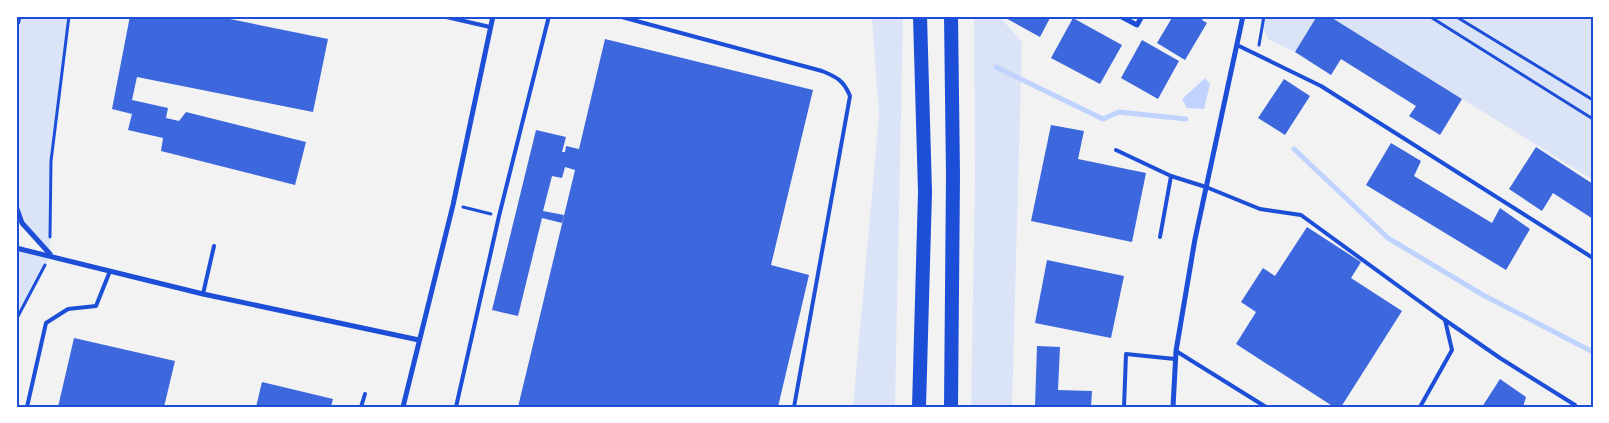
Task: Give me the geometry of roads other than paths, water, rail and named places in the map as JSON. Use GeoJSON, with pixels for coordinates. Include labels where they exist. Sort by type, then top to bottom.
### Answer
{"type":"FeatureCollection","features":[{"type":"Feature","properties":{"kind":"highway"},"geometry":{"type":"LineString","coordinates":[[919,407],[925,192],[920,16]]}},
{"type":"Feature","properties":{"kind":"highway"},"geometry":{"type":"LineString","coordinates":[[951,16],[954,175],[951,407]]}},
{"type":"Feature","properties":{"kind":"street"},"geometry":{"type":"LineString","coordinates":[[16,21],[17,16]]}},
{"type":"Feature","properties":{"kind":"street"},"geometry":{"type":"LineString","coordinates":[[403,407],[453,205],[493,16]]}},
{"type":"Feature","properties":{"kind":"street"},"geometry":{"type":"LineString","coordinates":[[1120,16],[1138,25],[1142,16]]}},
{"type":"Feature","properties":{"kind":"street"},"geometry":{"type":"LineString","coordinates":[[1173,407],[1176,351],[1206,187],[1243,16]]}},
{"type":"Feature","properties":{"kind":"street"},"geometry":{"type":"LineString","coordinates":[[16,206],[22,223],[50,255]]}},
{"type":"Feature","properties":{"kind":"street"},"geometry":{"type":"LineString","coordinates":[[16,248],[203,294],[419,340]]}},
{"type":"Feature","properties":{"kind":"lane"},"geometry":{"type":"LineString","coordinates":[[442,16],[490,27]]}},
{"type":"Feature","properties":{"kind":"lane"},"geometry":{"type":"LineString","coordinates":[[456,407],[499,216],[549,16]]}},
{"type":"Feature","properties":{"kind":"lane"},"geometry":{"type":"LineString","coordinates":[[618,16],[822,71],[837,77],[845,84],[850,96],[794,407]]}},
{"type":"Feature","properties":{"kind":"lane"},"geometry":{"type":"LineString","coordinates":[[1237,45],[1321,86],[1593,258]]}},
{"type":"Feature","properties":{"kind":"lane"},"geometry":{"type":"LineString","coordinates":[[1116,150],[1172,176],[1206,187],[1260,209],[1301,215],[1444,320],[1575,405]]}},
{"type":"Feature","properties":{"kind":"lane"},"geometry":{"type":"LineString","coordinates":[[1160,237],[1172,176]]}},
{"type":"Feature","properties":{"kind":"lane"},"geometry":{"type":"LineString","coordinates":[[203,294],[214,246]]}},
{"type":"Feature","properties":{"kind":"lane"},"geometry":{"type":"LineString","coordinates":[[27,407],[46,323],[68,309],[96,306],[110,271]]}},
{"type":"Feature","properties":{"kind":"lane"},"geometry":{"type":"LineString","coordinates":[[1420,407],[1452,350],[1444,320]]}},
{"type":"Feature","properties":{"kind":"lane"},"geometry":{"type":"LineString","coordinates":[[1176,351],[1266,407]]}},
{"type":"Feature","properties":{"kind":"lane"},"geometry":{"type":"LineString","coordinates":[[1124,407],[1126,354],[1175,359]]}},
{"type":"Feature","properties":{"kind":"lane"},"geometry":{"type":"LineString","coordinates":[[362,407],[365,394]]}},
{"type":"Feature","properties":{"kind":"water"},"geometry":{"type":"Polygon","coordinates":[[[1205,78],[1210,84],[1204,109],[1187,108],[1182,99],[1205,78]]]}},
{"type":"Feature","properties":{"kind":"waterway"},"geometry":{"type":"LineString","coordinates":[[996,67],[1103,119],[1119,112],[1186,119]]}},
{"type":"Feature","properties":{"kind":"waterway"},"geometry":{"type":"LineString","coordinates":[[1294,149],[1388,238],[1483,295],[1593,352]]}}]}
